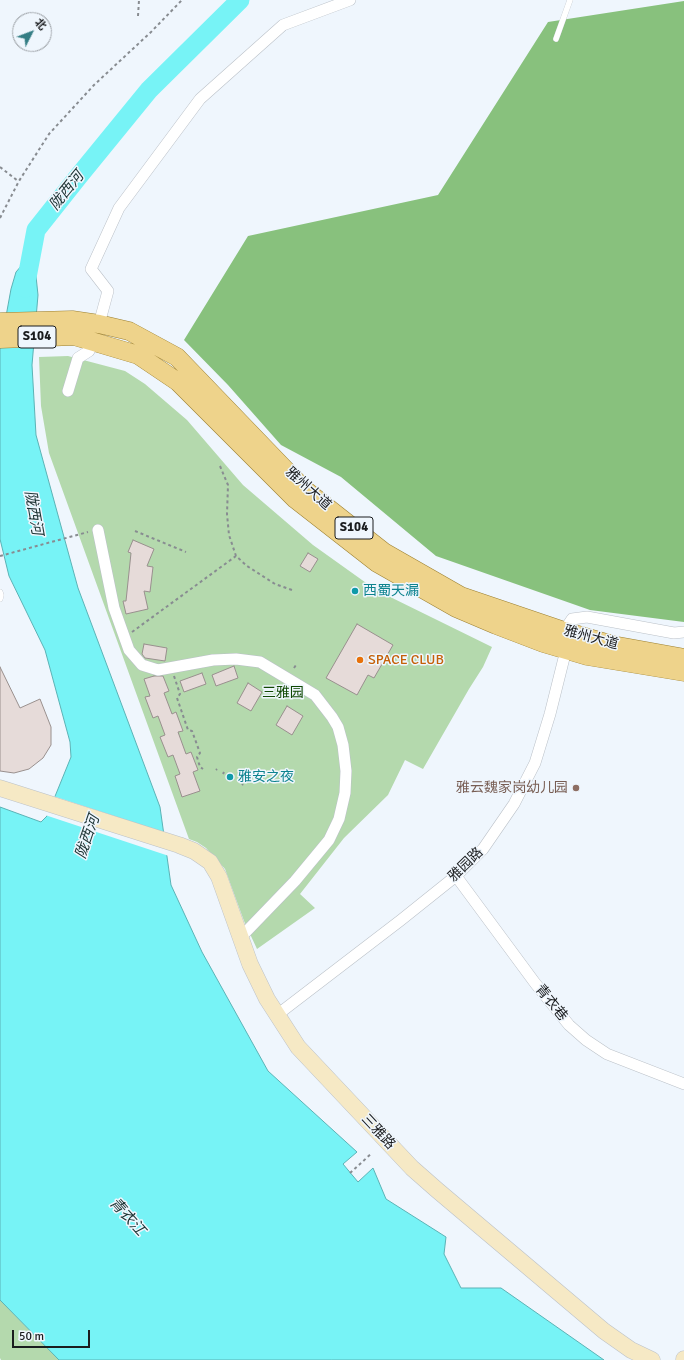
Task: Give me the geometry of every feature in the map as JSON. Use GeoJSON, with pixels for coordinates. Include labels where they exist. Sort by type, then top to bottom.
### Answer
{"type":"FeatureCollection","features":[{"type":"Feature","properties":{"kind":"main road","name":"S104"},"geometry":{"type":"LineString","coordinates":[[0,322],[73,328]]}},
{"type":"Feature","properties":{"kind":"main road","name":"雅州大道"},"geometry":{"type":"LineString","coordinates":[[73,328],[99,324],[129,331],[177,357],[304,489],[384,552],[461,596],[564,631],[613,645],[684,658]]}},
{"type":"Feature","properties":{"kind":"main road","name":"雅州大道"},"geometry":{"type":"LineString","coordinates":[[73,328],[94,342],[138,355],[178,382],[295,499],[377,563],[456,608],[496,626],[587,656],[684,672]]}},
{"type":"Feature","properties":{"kind":"main road","name":"S104"},"geometry":{"type":"LineString","coordinates":[[0,339],[73,328]]}},
{"type":"Feature","properties":{"kind":"street"},"geometry":{"type":"LineString","coordinates":[[99,324],[108,291],[91,269],[119,208],[200,99],[282,25],[350,0]]}},
{"type":"Feature","properties":{"kind":"street"},"geometry":{"type":"LineString","coordinates":[[68,391],[78,358],[90,351],[94,342]]}},
{"type":"Feature","properties":{"kind":"street"},"geometry":{"type":"LineString","coordinates":[[98,530],[114,608],[129,650],[142,665],[158,670],[213,660],[236,659],[260,662],[315,695],[338,727],[343,745],[346,771],[345,792],[339,819],[329,840],[295,881],[241,937]]}},
{"type":"Feature","properties":{"kind":"street"},"geometry":{"type":"LineString","coordinates":[[564,631],[572,619],[587,617],[674,633],[684,632]]}},
{"type":"Feature","properties":{"kind":"street","name":"雅园路"},"geometry":{"type":"LineString","coordinates":[[276,1015],[402,920],[456,876],[483,849],[514,804],[535,763],[550,714],[566,650]]}},
{"type":"Feature","properties":{"kind":"street","name":"三雅路"},"geometry":{"type":"LineString","coordinates":[[0,788],[179,845],[194,851],[210,862],[219,877],[250,964],[276,1015],[298,1047],[412,1168],[604,1331],[631,1350],[652,1360]]}},
{"type":"Feature","properties":{"kind":"street","name":"青衣巷"},"geometry":{"type":"LineString","coordinates":[[456,876],[535,983],[569,1025],[580,1035],[607,1054],[684,1084]]}},
{"type":"Feature","properties":{"kind":"lane"},"geometry":{"type":"LineString","coordinates":[[556,39],[570,0]]}},
{"type":"Feature","properties":{"kind":"lane"},"geometry":{"type":"LineString","coordinates":[[0,592],[0,599]]}},
{"type":"Feature","properties":{"kind":"path"},"geometry":{"type":"LineString","coordinates":[[138,16],[139,0]]}},
{"type":"Feature","properties":{"kind":"path"},"geometry":{"type":"LineString","coordinates":[[0,218],[19,181],[49,134],[94,86],[151,32],[182,0]]}},
{"type":"Feature","properties":{"kind":"path"},"geometry":{"type":"LineString","coordinates":[[148,28],[151,32]]}},
{"type":"Feature","properties":{"kind":"path"},"geometry":{"type":"LineString","coordinates":[[0,167],[19,181]]}},
{"type":"Feature","properties":{"kind":"path"},"geometry":{"type":"LineString","coordinates":[[220,466],[228,485],[227,514],[229,535],[236,556],[247,566],[275,584],[292,590]]}},
{"type":"Feature","properties":{"kind":"path"},"geometry":{"type":"LineString","coordinates":[[135,531],[186,552]]}},
{"type":"Feature","properties":{"kind":"path"},"geometry":{"type":"LineString","coordinates":[[0,556],[79,534]]}},
{"type":"Feature","properties":{"kind":"path"},"geometry":{"type":"LineString","coordinates":[[125,638],[236,556]]}},
{"type":"Feature","properties":{"kind":"path"},"geometry":{"type":"LineString","coordinates":[[170,668],[180,694],[177,698],[188,730],[192,731],[200,753],[197,757],[202,769]]}},
{"type":"Feature","properties":{"kind":"path"},"geometry":{"type":"LineString","coordinates":[[350,1173],[372,1153]]}},
{"type":"Feature","properties":{"kind":"green space"},"geometry":{"type":"Polygon","coordinates":[[[684,1],[684,622],[590,610],[436,556],[341,477],[281,445],[228,385],[184,340],[248,236],[438,195],[548,22],[684,1]]]}},
{"type":"Feature","properties":{"kind":"green space","name":"三雅园"},"geometry":{"type":"Polygon","coordinates":[[[68,356],[125,371],[145,384],[187,420],[243,485],[313,545],[376,590],[492,647],[483,667],[423,769],[405,760],[388,795],[344,838],[300,894],[315,908],[257,949],[244,921],[225,869],[206,848],[189,839],[49,453],[41,406],[39,357],[68,356]]]}},
{"type":"Feature","properties":{"kind":"green space"},"geometry":{"type":"Polygon","coordinates":[[[0,1300],[59,1360],[1,1360],[0,1300]]]}},
{"type":"Feature","properties":{"kind":"water","name":"青衣江"},"geometry":{"type":"Polygon","coordinates":[[[28,258],[36,276],[38,295],[32,365],[36,435],[78,588],[160,807],[171,885],[202,952],[268,1071],[357,1152],[343,1164],[358,1182],[373,1168],[386,1199],[446,1237],[444,1254],[461,1288],[501,1288],[604,1360],[59,1360],[0,1300],[0,807],[41,822],[47,816],[71,757],[70,742],[45,650],[9,576],[0,539],[0,349],[11,289],[16,272],[28,258]]]}},
{"type":"Feature","properties":{"kind":"pier"},"geometry":{"type":"Polygon","coordinates":[[[53,796],[166,833],[169,856],[45,815],[53,796]]]}},
{"type":"Feature","properties":{"kind":"building"},"geometry":{"type":"Polygon","coordinates":[[[133,540],[154,549],[147,566],[153,567],[150,592],[144,591],[148,609],[126,614],[123,601],[126,601],[131,553],[128,552],[133,540]]]}},
{"type":"Feature","properties":{"kind":"building"},"geometry":{"type":"Polygon","coordinates":[[[308,553],[318,559],[310,572],[300,566],[308,553]]]}},
{"type":"Feature","properties":{"kind":"building","name":"SPACE CLUB"},"geometry":{"type":"Polygon","coordinates":[[[357,624],[393,645],[374,678],[368,675],[357,695],[326,678],[357,624]]]}},
{"type":"Feature","properties":{"kind":"building"},"geometry":{"type":"Polygon","coordinates":[[[144,644],[167,648],[165,661],[145,658],[142,654],[144,644]]]}},
{"type":"Feature","properties":{"kind":"building"},"geometry":{"type":"Polygon","coordinates":[[[234,666],[238,678],[216,686],[212,675],[234,666]]]}},
{"type":"Feature","properties":{"kind":"building"},"geometry":{"type":"Polygon","coordinates":[[[0,667],[20,708],[40,699],[51,727],[51,745],[43,758],[29,769],[14,773],[0,771],[0,667]]]}},
{"type":"Feature","properties":{"kind":"building"},"geometry":{"type":"Polygon","coordinates":[[[202,673],[206,684],[184,692],[180,681],[202,673]]]}},
{"type":"Feature","properties":{"kind":"building"},"geometry":{"type":"Polygon","coordinates":[[[154,676],[163,676],[169,691],[164,693],[172,714],[176,712],[183,731],[178,732],[186,754],[191,752],[198,770],[193,772],[200,791],[182,797],[175,776],[180,774],[173,755],[168,757],[160,737],[165,735],[158,716],[153,718],[145,697],[150,696],[144,679],[154,676]]]}},
{"type":"Feature","properties":{"kind":"building"},"geometry":{"type":"Polygon","coordinates":[[[248,683],[262,692],[251,711],[237,703],[248,683]]]}},
{"type":"Feature","properties":{"kind":"building"},"geometry":{"type":"Polygon","coordinates":[[[287,706],[303,716],[292,735],[276,725],[287,706]]]}},
{"type":"Feature","properties":{"kind":"waterway","name":"陇西河"},"geometry":{"type":"LineString","coordinates":[[25,288],[36,230],[149,90],[240,0]]}},
{"type":"Feature","properties":{"kind":"place","name":"西蜀天漏"},"geometry":{"type":"Point","coordinates":[355,591]}},
{"type":"Feature","properties":{"kind":"place","name":"SPACE CLUB"},"geometry":{"type":"Point","coordinates":[360,660]}},
{"type":"Feature","properties":{"kind":"place","name":"雅安之夜"},"geometry":{"type":"Point","coordinates":[230,777]}},
{"type":"Feature","properties":{"kind":"place","name":"雅云魏家岗幼儿园"},"geometry":{"type":"Point","coordinates":[576,788]}}]}
